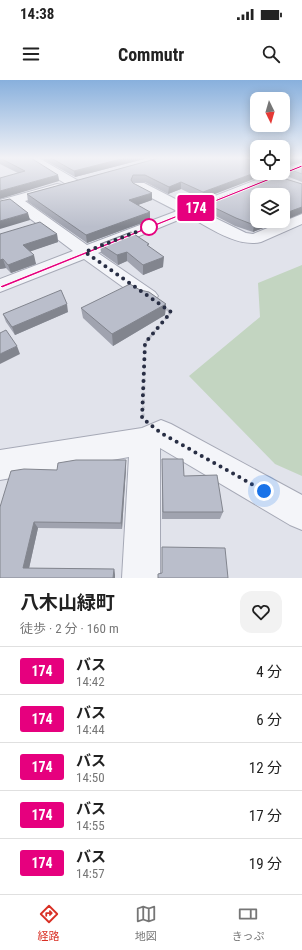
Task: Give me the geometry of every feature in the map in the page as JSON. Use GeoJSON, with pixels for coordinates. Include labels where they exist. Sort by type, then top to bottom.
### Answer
{"type":"FeatureCollection","features":[{"type":"Feature","properties":{"kind":"street"},"geometry":{"type":"LineString","coordinates":[[7,202],[80,181]]}},
{"type":"Feature","properties":{"kind":"street"},"geometry":{"type":"LineString","coordinates":[[0,286],[189,211],[272,181]]}},
{"type":"Feature","properties":{"kind":"street"},"geometry":{"type":"LineString","coordinates":[[139,186],[243,238],[255,239],[302,218]]}},
{"type":"Feature","properties":{"kind":"street"},"geometry":{"type":"LineString","coordinates":[[7,202],[46,222],[85,252],[148,296]]}},
{"type":"Feature","properties":{"kind":"street"},"geometry":{"type":"LineString","coordinates":[[30,227],[46,222]]}},
{"type":"Feature","properties":{"kind":"street"},"geometry":{"type":"LineString","coordinates":[[141,578],[153,437]]}},
{"type":"Feature","properties":{"kind":"street"},"geometry":{"type":"LineString","coordinates":[[0,465],[153,437],[302,512]]}},
{"type":"Feature","properties":{"kind":"path"},"geometry":{"type":"LineString","coordinates":[[148,296],[171,312],[145,343],[142,418],[153,437]]}},
{"type":"Feature","properties":{"kind":"green space"},"geometry":{"type":"Polygon","coordinates":[[[302,265],[302,476],[275,464],[189,376],[260,317],[258,283],[302,265]]]}},
{"type":"Feature","properties":{"kind":"building"},"geometry":{"type":"Polygon","coordinates":[[[0,181],[35,181],[0,191],[0,181]]]}},
{"type":"Feature","properties":{"kind":"building"},"geometry":{"type":"Polygon","coordinates":[[[74,181],[132,181],[152,193],[129,200],[150,212],[86,235],[27,194],[74,181]]]}},
{"type":"Feature","properties":{"kind":"building"},"geometry":{"type":"Polygon","coordinates":[[[157,181],[232,181],[203,192],[181,182],[169,187],[157,181]]]}},
{"type":"Feature","properties":{"kind":"building"},"geometry":{"type":"Polygon","coordinates":[[[263,181],[293,181],[302,184],[302,207],[290,211],[290,188],[250,188],[250,223],[209,205],[220,200],[217,199],[263,181]]]}},
{"type":"Feature","properties":{"kind":"building"},"geometry":{"type":"Polygon","coordinates":[[[10,199],[28,213],[0,221],[0,201],[10,199]]]}},
{"type":"Feature","properties":{"kind":"building"},"geometry":{"type":"Polygon","coordinates":[[[40,222],[57,234],[23,245],[34,255],[8,265],[3,259],[0,260],[0,234],[40,222]]]}},
{"type":"Feature","properties":{"kind":"building"},"geometry":{"type":"Polygon","coordinates":[[[131,232],[149,244],[147,245],[164,257],[143,265],[127,252],[117,255],[100,244],[131,232]]]}},
{"type":"Feature","properties":{"kind":"building"},"geometry":{"type":"Polygon","coordinates":[[[130,284],[140,290],[149,292],[166,304],[112,334],[81,308],[130,284]]]}},
{"type":"Feature","properties":{"kind":"building"},"geometry":{"type":"Polygon","coordinates":[[[61,290],[67,304],[12,327],[3,314],[61,290]]]}},
{"type":"Feature","properties":{"kind":"building"},"geometry":{"type":"Polygon","coordinates":[[[6,330],[17,346],[0,354],[0,333],[6,330]]]}},
{"type":"Feature","properties":{"kind":"building"},"geometry":{"type":"Polygon","coordinates":[[[162,459],[183,459],[184,476],[217,475],[223,512],[163,512],[162,459]]]}},
{"type":"Feature","properties":{"kind":"building"},"geometry":{"type":"Polygon","coordinates":[[[76,460],[126,460],[121,523],[34,522],[23,568],[114,569],[113,578],[0,578],[0,507],[11,471],[24,469],[57,470],[58,463],[76,460]]]}},
{"type":"Feature","properties":{"kind":"building"},"geometry":{"type":"Polygon","coordinates":[[[162,547],[225,548],[228,578],[158,578],[158,574],[162,573],[162,547]]]}},
{"type":"Feature","properties":{"kind":"bus line","name":"174"},"geometry":{"type":"LineString","coordinates":[[0,286],[264,181]]}},
{"type":"Feature","properties":{"kind":"route"},"geometry":{"type":"LineString","coordinates":[[149,227],[85,252],[171,312],[145,343],[142,418],[161,433],[264,491]]}}]}
